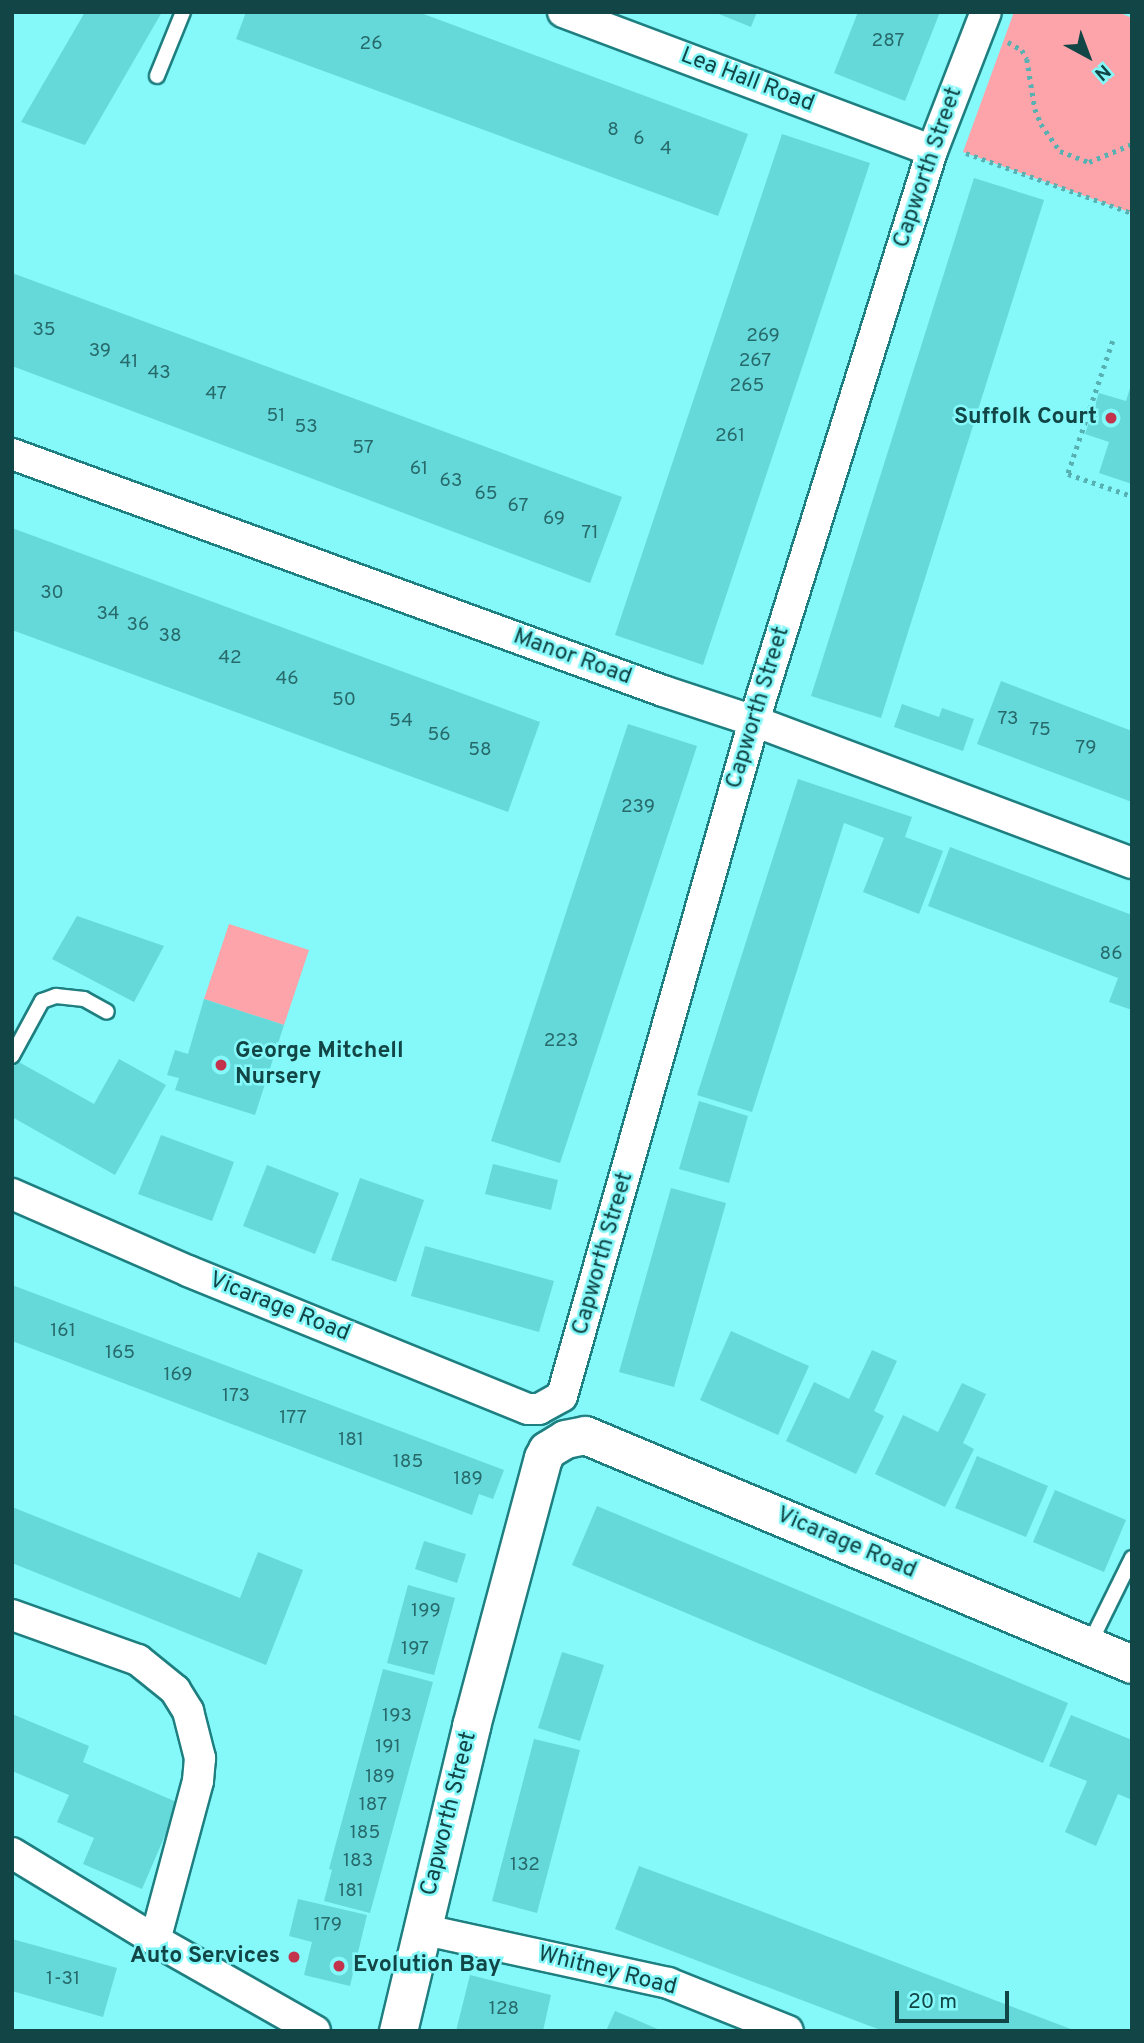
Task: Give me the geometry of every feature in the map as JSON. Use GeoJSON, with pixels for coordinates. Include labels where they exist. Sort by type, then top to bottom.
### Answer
{"type":"FeatureCollection","features":[{"type":"Feature","properties":{"kind":"street","name":"Lea Hall Road"},"geometry":{"type":"LineString","coordinates":[[563,12],[935,145]]}},
{"type":"Feature","properties":{"kind":"street","name":"Capworth Street"},"geometry":{"type":"LineString","coordinates":[[548,1405],[565,1391],[754,721],[935,145],[982,22]]}},
{"type":"Feature","properties":{"kind":"street","name":"Manor Road"},"geometry":{"type":"LineString","coordinates":[[12,454],[663,691],[754,721],[1132,863]]}},
{"type":"Feature","properties":{"kind":"street","name":"Vicarage Road"},"geometry":{"type":"LineString","coordinates":[[12,1195],[188,1271],[528,1409],[548,1405]]}},
{"type":"Feature","properties":{"kind":"street","name":"Vicarage Road"},"geometry":{"type":"LineString","coordinates":[[559,1442],[585,1435],[1132,1664]]}},
{"type":"Feature","properties":{"kind":"street","name":"Capworth Street"},"geometry":{"type":"LineString","coordinates":[[398,2031],[543,1458],[547,1450],[559,1442]]}},
{"type":"Feature","properties":{"kind":"street"},"geometry":{"type":"LineString","coordinates":[[12,1615],[138,1660],[175,1690],[188,1711],[200,1758],[198,1781],[155,1940]]}},
{"type":"Feature","properties":{"kind":"street"},"geometry":{"type":"LineString","coordinates":[[12,1853],[155,1940],[316,2031]]}},
{"type":"Feature","properties":{"kind":"street","name":"Whitney Road"},"geometry":{"type":"LineString","coordinates":[[422,1929],[668,1983],[788,2031]]}},
{"type":"Feature","properties":{"kind":"lane"},"geometry":{"type":"LineString","coordinates":[[157,76],[183,12]]}},
{"type":"Feature","properties":{"kind":"lane"},"geometry":{"type":"LineString","coordinates":[[12,1056],[42,1000],[57,996],[83,999],[107,1012]]}},
{"type":"Feature","properties":{"kind":"lane"},"geometry":{"type":"LineString","coordinates":[[1089,1646],[1132,1558]]}},
{"type":"Feature","properties":{"kind":"path"},"geometry":{"type":"LineString","coordinates":[[982,22],[1022,50],[1027,59],[1035,109],[1041,124],[1060,151],[1089,162],[1132,144]]}},
{"type":"Feature","properties":{"kind":"path"},"geometry":{"type":"LineString","coordinates":[[935,145],[963,152],[1132,213]]}},
{"type":"Feature","properties":{"kind":"path"},"geometry":{"type":"LineString","coordinates":[[1113,341],[1068,474],[1132,496]]}},
{"type":"Feature","properties":{"kind":"shaded area"},"geometry":{"type":"Polygon","coordinates":[[[1014,12],[1118,12],[1132,18],[1132,213],[963,152],[1014,12]]]}},
{"type":"Feature","properties":{"kind":"shaded area"},"geometry":{"type":"Polygon","coordinates":[[[229,924],[309,950],[284,1025],[204,999],[229,924]]]}},
{"type":"Feature","properties":{"kind":"building"},"geometry":{"type":"Polygon","coordinates":[[[85,12],[162,12],[85,145],[21,122],[85,12]]]}},
{"type":"Feature","properties":{"kind":"building"},"geometry":{"type":"Polygon","coordinates":[[[246,12],[418,12],[748,134],[718,216],[236,39],[246,12]]]}},
{"type":"Feature","properties":{"kind":"building"},"geometry":{"type":"Polygon","coordinates":[[[714,12],[757,12],[751,27],[714,12]]]}},
{"type":"Feature","properties":{"kind":"building"},"geometry":{"type":"Polygon","coordinates":[[[858,12],[940,12],[905,101],[834,73],[858,12]]]}},
{"type":"Feature","properties":{"kind":"building"},"geometry":{"type":"Polygon","coordinates":[[[782,134],[870,163],[703,665],[615,635],[782,134]]]}},
{"type":"Feature","properties":{"kind":"building"},"geometry":{"type":"Polygon","coordinates":[[[974,178],[1044,200],[881,718],[811,696],[974,178]]]}},
{"type":"Feature","properties":{"kind":"building"},"geometry":{"type":"Polygon","coordinates":[[[12,273],[622,497],[590,583],[12,366],[12,273]]]}},
{"type":"Feature","properties":{"kind":"building","name":"Suffolk Court"},"geometry":{"type":"Polygon","coordinates":[[[1131,385],[1132,484],[1099,473],[1109,442],[1085,434],[1099,393],[1126,401],[1131,385]]]}},
{"type":"Feature","properties":{"kind":"building"},"geometry":{"type":"Polygon","coordinates":[[[12,528],[540,722],[508,812],[12,630],[12,528]]]}},
{"type":"Feature","properties":{"kind":"building"},"geometry":{"type":"Polygon","coordinates":[[[1001,681],[1132,731],[1132,802],[977,744],[1001,681]]]}},
{"type":"Feature","properties":{"kind":"building"},"geometry":{"type":"Polygon","coordinates":[[[902,704],[939,717],[942,708],[974,719],[963,751],[894,727],[902,704]]]}},
{"type":"Feature","properties":{"kind":"building"},"geometry":{"type":"Polygon","coordinates":[[[628,724],[697,746],[560,1163],[491,1141],[628,724]]]}},
{"type":"Feature","properties":{"kind":"building"},"geometry":{"type":"Polygon","coordinates":[[[798,779],[912,817],[905,837],[943,851],[919,914],[863,892],[884,838],[844,823],[752,1112],[697,1095],[798,779]]]}},
{"type":"Feature","properties":{"kind":"building"},"geometry":{"type":"Polygon","coordinates":[[[950,847],[1132,915],[1132,1010],[1109,1002],[1118,978],[928,906],[950,847]]]}},
{"type":"Feature","properties":{"kind":"building"},"geometry":{"type":"Polygon","coordinates":[[[77,916],[164,946],[134,1002],[52,959],[77,916]]]}},
{"type":"Feature","properties":{"kind":"building","name":"George Mitchell Nursery"},"geometry":{"type":"Polygon","coordinates":[[[204,999],[284,1025],[255,1115],[175,1090],[179,1078],[167,1075],[175,1050],[188,1054],[204,999]]]}},
{"type":"Feature","properties":{"kind":"building"},"geometry":{"type":"Polygon","coordinates":[[[119,1059],[166,1085],[115,1175],[12,1117],[12,1070],[17,1061],[94,1104],[119,1059]]]}},
{"type":"Feature","properties":{"kind":"building"},"geometry":{"type":"Polygon","coordinates":[[[699,1101],[748,1116],[729,1183],[679,1169],[699,1101]]]}},
{"type":"Feature","properties":{"kind":"building","name":"George Mitchell Nursery"},"geometry":{"type":"Polygon","coordinates":[[[161,1135],[234,1162],[212,1221],[138,1194],[161,1135]]]}},
{"type":"Feature","properties":{"kind":"building"},"geometry":{"type":"Polygon","coordinates":[[[493,1164],[558,1180],[551,1210],[485,1194],[493,1164]]]}},
{"type":"Feature","properties":{"kind":"building"},"geometry":{"type":"Polygon","coordinates":[[[267,1165],[339,1193],[315,1254],[243,1226],[267,1165]]]}},
{"type":"Feature","properties":{"kind":"building"},"geometry":{"type":"Polygon","coordinates":[[[360,1178],[424,1200],[396,1282],[331,1260],[360,1178]]]}},
{"type":"Feature","properties":{"kind":"building"},"geometry":{"type":"Polygon","coordinates":[[[671,1188],[726,1203],[674,1387],[619,1372],[671,1188]]]}},
{"type":"Feature","properties":{"kind":"building"},"geometry":{"type":"Polygon","coordinates":[[[425,1246],[554,1281],[539,1332],[411,1296],[425,1246]]]}},
{"type":"Feature","properties":{"kind":"building"},"geometry":{"type":"Polygon","coordinates":[[[12,1285],[504,1470],[493,1499],[479,1494],[472,1515],[12,1341],[12,1285]]]}},
{"type":"Feature","properties":{"kind":"building"},"geometry":{"type":"Polygon","coordinates":[[[731,1331],[809,1366],[778,1435],[700,1400],[731,1331]]]}},
{"type":"Feature","properties":{"kind":"building"},"geometry":{"type":"Polygon","coordinates":[[[872,1350],[897,1361],[874,1411],[884,1416],[856,1474],[786,1441],[814,1382],[849,1399],[872,1350]]]}},
{"type":"Feature","properties":{"kind":"building"},"geometry":{"type":"Polygon","coordinates":[[[962,1383],[986,1394],[963,1443],[974,1449],[945,1507],[875,1474],[903,1415],[938,1432],[962,1383]]]}},
{"type":"Feature","properties":{"kind":"building"},"geometry":{"type":"Polygon","coordinates":[[[977,1456],[1048,1486],[1026,1537],[955,1508],[977,1456]]]}},
{"type":"Feature","properties":{"kind":"building"},"geometry":{"type":"Polygon","coordinates":[[[1055,1490],[1126,1520],[1104,1572],[1033,1542],[1055,1490]]]}},
{"type":"Feature","properties":{"kind":"building"},"geometry":{"type":"Polygon","coordinates":[[[597,1506],[1068,1703],[1043,1763],[572,1565],[597,1506]]]}},
{"type":"Feature","properties":{"kind":"building"},"geometry":{"type":"Polygon","coordinates":[[[12,1507],[240,1598],[258,1552],[303,1570],[266,1665],[12,1563],[12,1507]]]}},
{"type":"Feature","properties":{"kind":"building"},"geometry":{"type":"Polygon","coordinates":[[[424,1541],[466,1554],[457,1583],[415,1569],[424,1541]]]}},
{"type":"Feature","properties":{"kind":"building"},"geometry":{"type":"Polygon","coordinates":[[[408,1585],[455,1598],[434,1675],[387,1663],[408,1585]]]}},
{"type":"Feature","properties":{"kind":"building"},"geometry":{"type":"Polygon","coordinates":[[[562,1652],[604,1665],[580,1741],[538,1728],[562,1652]]]}},
{"type":"Feature","properties":{"kind":"building"},"geometry":{"type":"Polygon","coordinates":[[[383,1669],[433,1682],[370,1913],[324,1901],[332,1870],[329,1869],[383,1669]]]}},
{"type":"Feature","properties":{"kind":"building"},"geometry":{"type":"Polygon","coordinates":[[[12,1714],[89,1746],[83,1762],[179,1803],[142,1889],[83,1864],[94,1838],[57,1822],[69,1795],[12,1771],[12,1714]]]}},
{"type":"Feature","properties":{"kind":"building"},"geometry":{"type":"Polygon","coordinates":[[[1071,1715],[1132,1740],[1132,1800],[1118,1794],[1096,1846],[1065,1832],[1087,1781],[1049,1766],[1071,1715]]]}},
{"type":"Feature","properties":{"kind":"building"},"geometry":{"type":"Polygon","coordinates":[[[534,1739],[580,1750],[537,1913],[492,1901],[534,1739]]]}},
{"type":"Feature","properties":{"kind":"building"},"geometry":{"type":"Polygon","coordinates":[[[639,1866],[1076,2031],[883,2031],[615,1929],[639,1866]]]}},
{"type":"Feature","properties":{"kind":"building"},"geometry":{"type":"Polygon","coordinates":[[[298,1899],[367,1915],[350,1986],[304,1975],[312,1942],[289,1936],[298,1899]]]}},
{"type":"Feature","properties":{"kind":"building"},"geometry":{"type":"Polygon","coordinates":[[[12,1939],[117,1968],[103,2017],[12,1991],[12,1939]]]}},
{"type":"Feature","properties":{"kind":"building"},"geometry":{"type":"Polygon","coordinates":[[[470,1975],[551,1995],[543,2031],[456,2031],[470,1975]]]}},
{"type":"Feature","properties":{"kind":"building"},"geometry":{"type":"Polygon","coordinates":[[[615,2011],[639,2021],[662,2031],[606,2031],[615,2011]]]}},
{"type":"Feature","properties":{"kind":"place","name":"Suffolk Court"},"geometry":{"type":"Point","coordinates":[1111,418]}},
{"type":"Feature","properties":{"kind":"place","name":"George Mitchell Nursery"},"geometry":{"type":"Point","coordinates":[221,1065]}},
{"type":"Feature","properties":{"kind":"place","name":"Auto Services"},"geometry":{"type":"Point","coordinates":[294,1957]}},
{"type":"Feature","properties":{"kind":"place","name":"Evolution Bay"},"geometry":{"type":"Point","coordinates":[339,1966]}}]}
